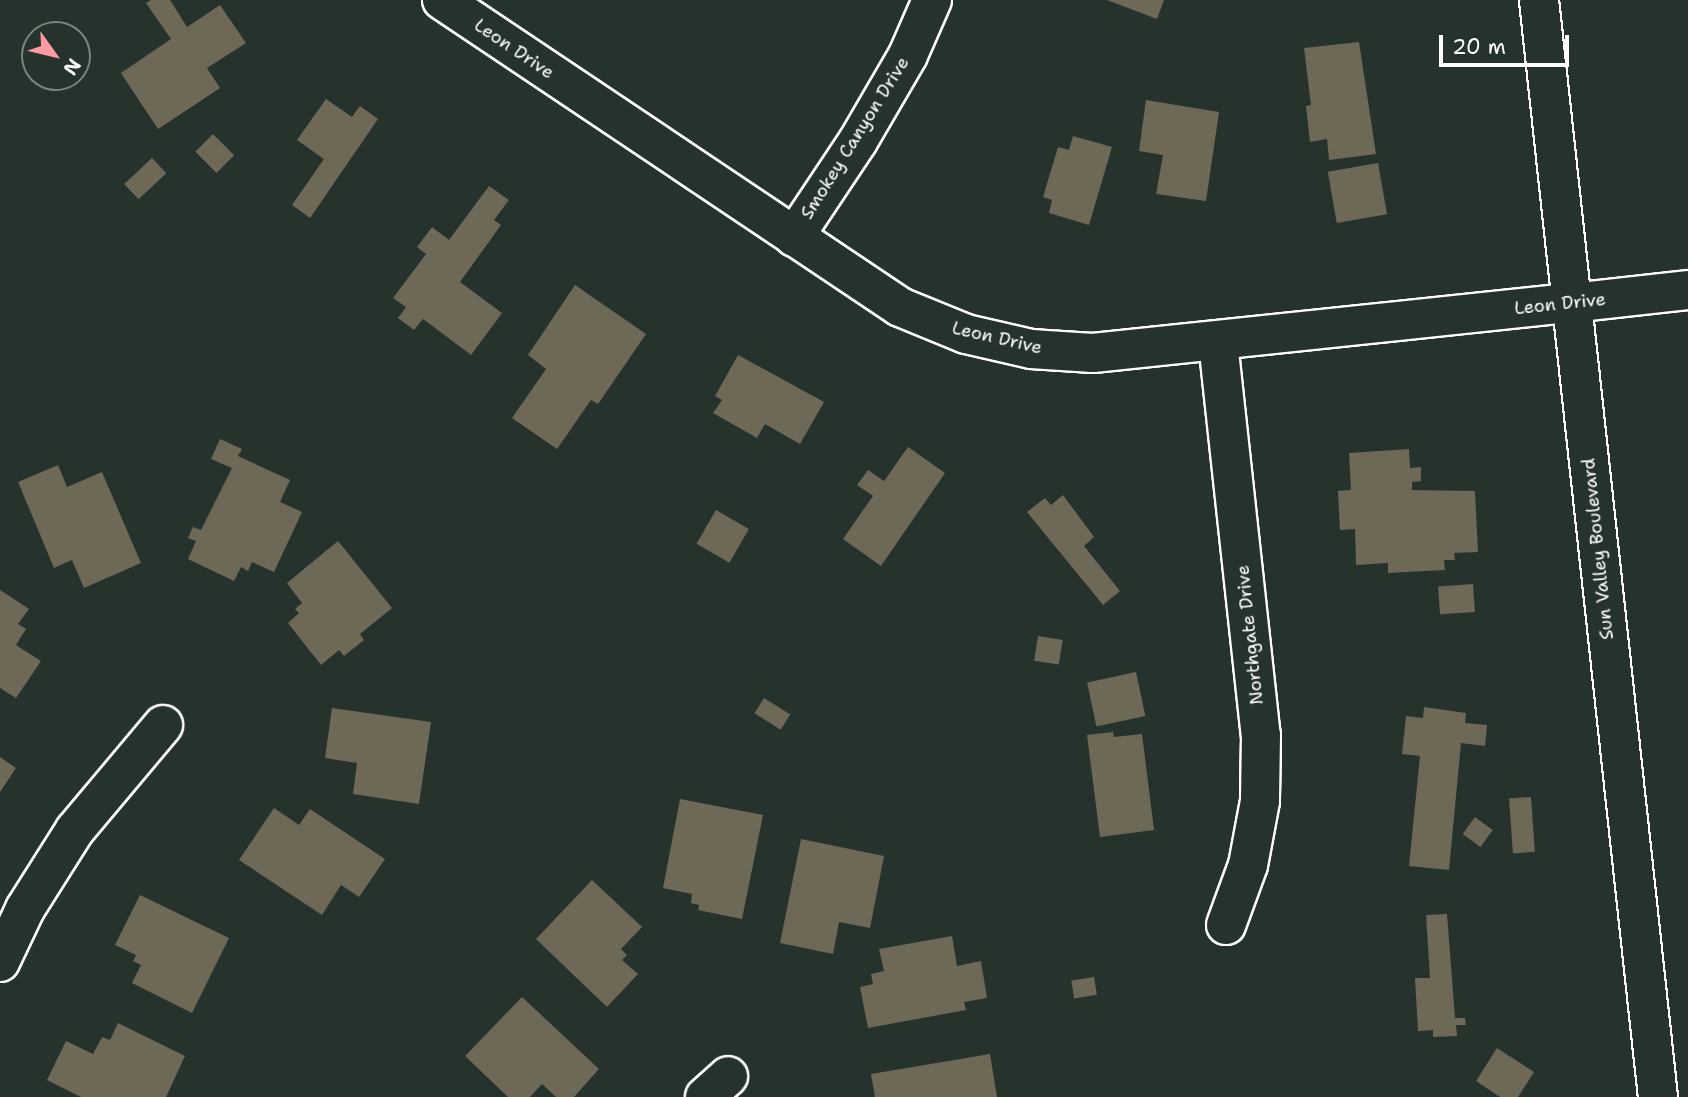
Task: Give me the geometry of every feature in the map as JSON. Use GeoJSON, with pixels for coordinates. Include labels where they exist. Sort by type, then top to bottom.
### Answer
{"type":"FeatureCollection","features":[{"type":"Feature","properties":{"kind":"street","name":"Leon Drive"},"geometry":{"type":"LineString","coordinates":[[442,0],[900,307],[965,334],[1031,349],[1093,353],[1218,342],[1688,290]]}},
{"type":"Feature","properties":{"kind":"street","name":"Smokey Canyon Drive"},"geometry":{"type":"LineString","coordinates":[[794,237],[858,141],[908,55],[932,0]]}},
{"type":"Feature","properties":{"kind":"street","name":"Sun Valley Boulevard"},"geometry":{"type":"LineString","coordinates":[[1539,0],[1658,1097]]}},
{"type":"Feature","properties":{"kind":"street","name":"Northgate Drive"},"geometry":{"type":"LineString","coordinates":[[1218,342],[1261,735],[1261,801],[1248,865],[1226,925]]}},
{"type":"Feature","properties":{"kind":"street"},"geometry":{"type":"LineString","coordinates":[[0,962],[26,909],[75,830],[163,725]]}},
{"type":"Feature","properties":{"kind":"building"},"geometry":{"type":"Polygon","coordinates":[[[151,0],[170,0],[187,27],[220,5],[246,43],[207,68],[220,88],[158,129],[121,73],[171,39],[146,3],[151,0]]]}},
{"type":"Feature","properties":{"kind":"building"},"geometry":{"type":"Polygon","coordinates":[[[1107,0],[1164,0],[1157,19],[1107,0]]]}},
{"type":"Feature","properties":{"kind":"building"},"geometry":{"type":"Polygon","coordinates":[[[1359,42],[1376,154],[1329,160],[1327,139],[1310,142],[1306,106],[1311,105],[1304,48],[1359,42]]]}},
{"type":"Feature","properties":{"kind":"building"},"geometry":{"type":"Polygon","coordinates":[[[326,99],[352,117],[360,106],[378,119],[310,218],[292,205],[324,159],[297,140],[326,99]]]}},
{"type":"Feature","properties":{"kind":"building"},"geometry":{"type":"Polygon","coordinates":[[[1146,100],[1219,112],[1206,201],[1156,194],[1163,155],[1139,151],[1146,100]]]}},
{"type":"Feature","properties":{"kind":"building"},"geometry":{"type":"Polygon","coordinates":[[[213,134],[234,155],[217,173],[195,152],[213,134]]]}},
{"type":"Feature","properties":{"kind":"building"},"geometry":{"type":"Polygon","coordinates":[[[1073,136],[1112,147],[1089,225],[1049,213],[1052,200],[1043,197],[1058,147],[1069,150],[1073,136]]]}},
{"type":"Feature","properties":{"kind":"building"},"geometry":{"type":"Polygon","coordinates":[[[152,158],[166,173],[139,199],[124,184],[152,158]]]}},
{"type":"Feature","properties":{"kind":"building"},"geometry":{"type":"Polygon","coordinates":[[[1378,163],[1387,214],[1337,223],[1328,172],[1378,163]]]}},
{"type":"Feature","properties":{"kind":"building"},"geometry":{"type":"Polygon","coordinates":[[[489,186],[509,200],[494,220],[501,225],[460,282],[502,313],[471,355],[423,319],[414,330],[398,318],[406,307],[393,298],[426,254],[417,247],[432,227],[449,240],[489,186]]]}},
{"type":"Feature","properties":{"kind":"building"},"geometry":{"type":"Polygon","coordinates":[[[575,285],[646,334],[598,404],[591,400],[557,449],[512,418],[546,369],[528,355],[575,285]]]}},
{"type":"Feature","properties":{"kind":"building"},"geometry":{"type":"Polygon","coordinates":[[[738,355],[824,402],[800,444],[765,424],[757,438],[713,413],[722,400],[715,396],[738,355]]]}},
{"type":"Feature","properties":{"kind":"building"},"geometry":{"type":"Polygon","coordinates":[[[220,439],[242,449],[238,456],[290,480],[280,502],[302,512],[274,572],[252,562],[248,571],[241,567],[234,581],[188,559],[196,541],[188,538],[193,527],[201,530],[232,468],[211,459],[220,439]]]}},
{"type":"Feature","properties":{"kind":"building"},"geometry":{"type":"Polygon","coordinates":[[[908,447],[945,473],[881,566],[843,539],[873,496],[857,485],[868,470],[884,481],[908,447]]]}},
{"type":"Feature","properties":{"kind":"building"},"geometry":{"type":"Polygon","coordinates":[[[1409,449],[1410,468],[1421,467],[1421,481],[1412,482],[1412,490],[1475,491],[1478,552],[1454,553],[1455,560],[1444,560],[1445,570],[1388,573],[1388,563],[1356,565],[1355,529],[1340,530],[1338,491],[1351,490],[1349,453],[1409,449]]]}},
{"type":"Feature","properties":{"kind":"building"},"geometry":{"type":"Polygon","coordinates":[[[58,465],[67,487],[102,472],[141,563],[84,588],[72,560],[54,568],[18,482],[58,465]]]}},
{"type":"Feature","properties":{"kind":"building"},"geometry":{"type":"Polygon","coordinates":[[[1063,495],[1094,537],[1084,546],[1120,591],[1103,605],[1027,512],[1045,498],[1051,505],[1063,495]]]}},
{"type":"Feature","properties":{"kind":"building"},"geometry":{"type":"Polygon","coordinates":[[[716,510],[749,529],[729,563],[696,544],[716,510]]]}},
{"type":"Feature","properties":{"kind":"building"},"geometry":{"type":"Polygon","coordinates":[[[338,541],[392,608],[360,634],[364,640],[344,656],[339,650],[321,665],[288,623],[299,613],[295,609],[302,603],[287,583],[338,541]]]}},
{"type":"Feature","properties":{"kind":"building"},"geometry":{"type":"Polygon","coordinates":[[[1473,584],[1475,612],[1440,614],[1438,586],[1473,584]]]}},
{"type":"Feature","properties":{"kind":"building"},"geometry":{"type":"Polygon","coordinates":[[[0,590],[29,609],[18,624],[26,629],[16,645],[41,661],[16,698],[0,688],[0,590]]]}},
{"type":"Feature","properties":{"kind":"building"},"geometry":{"type":"Polygon","coordinates":[[[1038,636],[1063,640],[1059,665],[1034,661],[1038,636]]]}},
{"type":"Feature","properties":{"kind":"building"},"geometry":{"type":"Polygon","coordinates":[[[1136,672],[1145,716],[1096,726],[1087,682],[1136,672]]]}},
{"type":"Feature","properties":{"kind":"building"},"geometry":{"type":"Polygon","coordinates":[[[764,698],[790,714],[781,730],[754,713],[764,698]]]}},
{"type":"Feature","properties":{"kind":"building"},"geometry":{"type":"Polygon","coordinates":[[[1424,707],[1466,713],[1465,723],[1487,725],[1485,746],[1461,743],[1449,870],[1409,866],[1420,756],[1402,754],[1406,716],[1423,718],[1424,707]]]}},
{"type":"Feature","properties":{"kind":"building"},"geometry":{"type":"Polygon","coordinates":[[[332,708],[431,722],[419,804],[353,794],[357,763],[325,758],[332,708]]]}},
{"type":"Feature","properties":{"kind":"building"},"geometry":{"type":"Polygon","coordinates":[[[1113,732],[1114,737],[1142,734],[1154,830],[1100,837],[1087,735],[1113,732]]]}},
{"type":"Feature","properties":{"kind":"building"},"geometry":{"type":"Polygon","coordinates":[[[0,757],[16,768],[0,792],[0,757]]]}},
{"type":"Feature","properties":{"kind":"building"},"geometry":{"type":"Polygon","coordinates":[[[1531,797],[1535,852],[1513,853],[1509,799],[1531,797]]]}},
{"type":"Feature","properties":{"kind":"building"},"geometry":{"type":"Polygon","coordinates":[[[680,799],[763,815],[742,919],[698,910],[699,905],[691,903],[692,894],[663,888],[680,799]]]}},
{"type":"Feature","properties":{"kind":"building"},"geometry":{"type":"Polygon","coordinates":[[[274,808],[299,825],[310,809],[385,859],[359,897],[341,885],[322,915],[239,860],[274,808]]]}},
{"type":"Feature","properties":{"kind":"building"},"geometry":{"type":"Polygon","coordinates":[[[1475,817],[1493,830],[1480,847],[1463,834],[1475,817]]]}},
{"type":"Feature","properties":{"kind":"building"},"geometry":{"type":"Polygon","coordinates":[[[801,839],[884,856],[870,928],[839,922],[833,954],[780,943],[801,839]]]}},
{"type":"Feature","properties":{"kind":"building"},"geometry":{"type":"Polygon","coordinates":[[[592,880],[642,927],[621,949],[627,955],[622,960],[638,974],[607,1007],[536,939],[592,880]]]}},
{"type":"Feature","properties":{"kind":"building"},"geometry":{"type":"Polygon","coordinates":[[[140,895],[229,938],[192,1013],[132,983],[141,965],[133,961],[136,955],[115,945],[140,895]]]}},
{"type":"Feature","properties":{"kind":"building"},"geometry":{"type":"Polygon","coordinates":[[[1447,914],[1455,1018],[1465,1018],[1466,1025],[1456,1025],[1457,1036],[1433,1037],[1433,1030],[1418,1031],[1415,978],[1430,978],[1426,915],[1447,914]]]}},
{"type":"Feature","properties":{"kind":"building"},"geometry":{"type":"Polygon","coordinates":[[[952,936],[957,966],[981,961],[987,998],[964,1002],[966,1010],[868,1028],[860,987],[873,984],[871,974],[884,971],[879,949],[952,936]]]}},
{"type":"Feature","properties":{"kind":"building"},"geometry":{"type":"Polygon","coordinates":[[[1094,977],[1097,995],[1074,998],[1071,981],[1094,977]]]}},
{"type":"Feature","properties":{"kind":"building"},"geometry":{"type":"Polygon","coordinates":[[[522,997],[599,1069],[574,1097],[556,1097],[542,1084],[530,1097],[508,1097],[465,1056],[522,997]]]}},
{"type":"Feature","properties":{"kind":"building"},"geometry":{"type":"Polygon","coordinates":[[[118,1023],[185,1056],[166,1097],[81,1097],[47,1080],[66,1041],[93,1054],[102,1037],[110,1040],[118,1023]]]}},
{"type":"Feature","properties":{"kind":"building"},"geometry":{"type":"Polygon","coordinates":[[[1497,1048],[1534,1072],[1518,1097],[1500,1097],[1476,1081],[1497,1048]]]}},
{"type":"Feature","properties":{"kind":"building"},"geometry":{"type":"Polygon","coordinates":[[[990,1054],[997,1097],[875,1097],[871,1074],[990,1054]]]}}]}
